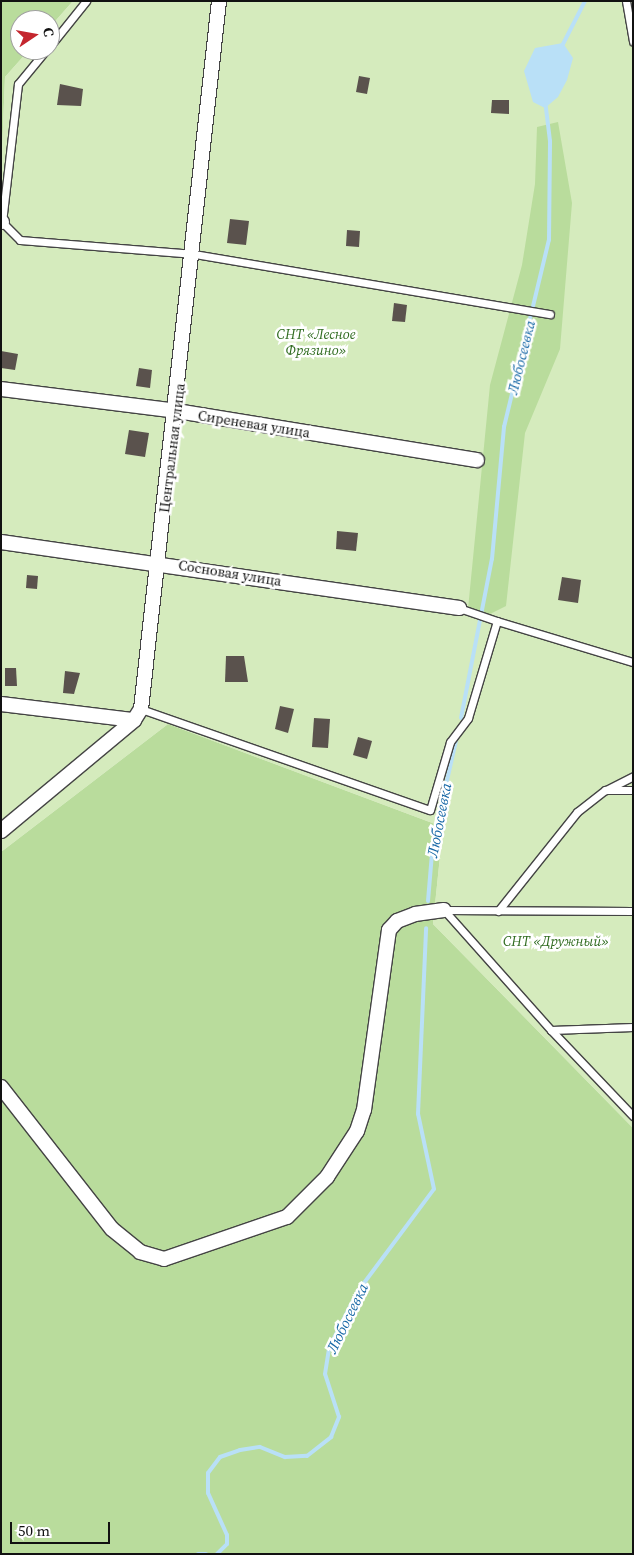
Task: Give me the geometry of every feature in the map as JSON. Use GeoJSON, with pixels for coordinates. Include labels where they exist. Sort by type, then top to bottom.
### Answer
{"type":"FeatureCollection","features":[{"type":"Feature","properties":{"kind":"street","name":"Центральная улица"},"geometry":{"type":"LineString","coordinates":[[138,715],[177,411],[219,1]]}},
{"type":"Feature","properties":{"kind":"street","name":"Сиреневая улица"},"geometry":{"type":"LineString","coordinates":[[1,389],[177,411],[477,460]]}},
{"type":"Feature","properties":{"kind":"street","name":"Сосновая улица"},"geometry":{"type":"LineString","coordinates":[[1,542],[159,562],[458,608]]}},
{"type":"Feature","properties":{"kind":"street"},"geometry":{"type":"LineString","coordinates":[[1,704],[138,715]]}},
{"type":"Feature","properties":{"kind":"street"},"geometry":{"type":"LineString","coordinates":[[1,831],[138,715]]}},
{"type":"Feature","properties":{"kind":"street"},"geometry":{"type":"LineString","coordinates":[[1,1087],[112,1229],[140,1252],[164,1259],[287,1217],[327,1177],[357,1131],[364,1110],[389,930],[397,921],[415,914],[444,910]]}},
{"type":"Feature","properties":{"kind":"lane"},"geometry":{"type":"LineString","coordinates":[[60,34],[86,1]]}},
{"type":"Feature","properties":{"kind":"lane"},"geometry":{"type":"LineString","coordinates":[[626,1],[633,41]]}},
{"type":"Feature","properties":{"kind":"lane"},"geometry":{"type":"LineString","coordinates":[[38,60],[18,84],[1,222],[20,240],[194,254],[514,311],[550,314]]}},
{"type":"Feature","properties":{"kind":"lane"},"geometry":{"type":"LineString","coordinates":[[458,608],[633,662]]}},
{"type":"Feature","properties":{"kind":"lane"},"geometry":{"type":"LineString","coordinates":[[138,715],[430,810],[450,742],[468,718],[497,621]]}},
{"type":"Feature","properties":{"kind":"lane"},"geometry":{"type":"LineString","coordinates":[[498,911],[577,812],[605,790],[633,776]]}},
{"type":"Feature","properties":{"kind":"lane"},"geometry":{"type":"LineString","coordinates":[[605,790],[633,790]]}},
{"type":"Feature","properties":{"kind":"lane"},"geometry":{"type":"LineString","coordinates":[[444,910],[633,911]]}},
{"type":"Feature","properties":{"kind":"lane"},"geometry":{"type":"LineString","coordinates":[[444,910],[550,1030],[633,1116]]}},
{"type":"Feature","properties":{"kind":"lane"},"geometry":{"type":"LineString","coordinates":[[550,1030],[633,1027]]}},
{"type":"Feature","properties":{"kind":"green space"},"geometry":{"type":"Polygon","coordinates":[[[1,1],[73,1],[60,16],[60,10],[10,10],[10,60],[20,60],[5,77],[1,178],[1,1]]]}},
{"type":"Feature","properties":{"kind":"green space","name":"СНТ «Лесное Фрязино»"},"geometry":{"type":"Polygon","coordinates":[[[73,1],[633,1],[633,1128],[433,924],[443,827],[168,724],[1,852],[1,178],[5,77],[20,60],[60,60],[60,16],[73,1]]]}},
{"type":"Feature","properties":{"kind":"green space"},"geometry":{"type":"Polygon","coordinates":[[[558,122],[572,203],[560,349],[525,433],[506,606],[488,615],[468,609],[490,385],[522,265],[535,184],[537,127],[558,122]]]}},
{"type":"Feature","properties":{"kind":"green space"},"geometry":{"type":"Polygon","coordinates":[[[168,724],[443,827],[433,924],[633,1128],[633,1554],[1,1554],[1,852],[168,724]]]}},
{"type":"Feature","properties":{"kind":"water"},"geometry":{"type":"Polygon","coordinates":[[[563,43],[573,58],[567,80],[558,97],[545,108],[533,102],[524,71],[535,48],[563,43]]]}},
{"type":"Feature","properties":{"kind":"building"},"geometry":{"type":"Polygon","coordinates":[[[359,76],[370,78],[367,94],[356,92],[359,76]]]}},
{"type":"Feature","properties":{"kind":"building"},"geometry":{"type":"Polygon","coordinates":[[[60,84],[83,89],[81,106],[57,105],[60,84]]]}},
{"type":"Feature","properties":{"kind":"building"},"geometry":{"type":"Polygon","coordinates":[[[492,100],[509,100],[509,114],[491,113],[492,100]]]}},
{"type":"Feature","properties":{"kind":"building"},"geometry":{"type":"Polygon","coordinates":[[[230,219],[249,221],[246,245],[227,243],[230,219]]]}},
{"type":"Feature","properties":{"kind":"building"},"geometry":{"type":"Polygon","coordinates":[[[347,230],[360,231],[359,247],[346,246],[347,230]]]}},
{"type":"Feature","properties":{"kind":"building"},"geometry":{"type":"Polygon","coordinates":[[[394,303],[407,305],[405,322],[392,321],[394,303]]]}},
{"type":"Feature","properties":{"kind":"building"},"geometry":{"type":"Polygon","coordinates":[[[1,351],[18,354],[15,370],[1,368],[1,351]]]}},
{"type":"Feature","properties":{"kind":"building"},"geometry":{"type":"Polygon","coordinates":[[[139,368],[152,370],[150,388],[136,386],[139,368]]]}},
{"type":"Feature","properties":{"kind":"building"},"geometry":{"type":"Polygon","coordinates":[[[129,430],[149,433],[145,457],[125,454],[129,430]]]}},
{"type":"Feature","properties":{"kind":"building"},"geometry":{"type":"Polygon","coordinates":[[[337,531],[358,533],[356,551],[336,549],[337,531]]]}},
{"type":"Feature","properties":{"kind":"building"},"geometry":{"type":"Polygon","coordinates":[[[27,575],[38,576],[37,589],[26,588],[27,575]]]}},
{"type":"Feature","properties":{"kind":"building"},"geometry":{"type":"Polygon","coordinates":[[[562,577],[581,580],[578,603],[558,600],[562,577]]]}},
{"type":"Feature","properties":{"kind":"building"},"geometry":{"type":"Polygon","coordinates":[[[226,656],[244,656],[248,682],[225,682],[226,656]]]}},
{"type":"Feature","properties":{"kind":"building"},"geometry":{"type":"Polygon","coordinates":[[[5,668],[16,668],[17,686],[5,686],[5,668]]]}},
{"type":"Feature","properties":{"kind":"building"},"geometry":{"type":"Polygon","coordinates":[[[65,671],[80,673],[74,694],[63,693],[65,671]]]}},
{"type":"Feature","properties":{"kind":"building"},"geometry":{"type":"Polygon","coordinates":[[[280,706],[294,709],[288,733],[275,729],[280,706]]]}},
{"type":"Feature","properties":{"kind":"building"},"geometry":{"type":"Polygon","coordinates":[[[314,718],[330,719],[328,748],[312,747],[314,718]]]}},
{"type":"Feature","properties":{"kind":"building"},"geometry":{"type":"Polygon","coordinates":[[[358,737],[372,741],[367,759],[353,755],[358,737]]]}},
{"type":"Feature","properties":{"kind":"waterway","name":"Любосеевка"},"geometry":{"type":"LineString","coordinates":[[562,46],[585,1]]}},
{"type":"Feature","properties":{"kind":"waterway","name":"Любосеевка"},"geometry":{"type":"LineString","coordinates":[[461,718],[492,559],[504,427],[549,240],[550,141],[546,106]]}},
{"type":"Feature","properties":{"kind":"waterway","name":"Любосеевка"},"geometry":{"type":"LineString","coordinates":[[428,901],[433,842],[456,741]]}},
{"type":"Feature","properties":{"kind":"waterway","name":"Любосеевка"},"geometry":{"type":"LineString","coordinates":[[217,1554],[227,1544],[227,1535],[208,1493],[208,1473],[220,1457],[240,1450],[260,1447],[285,1457],[307,1456],[331,1437],[339,1417],[325,1374],[329,1348],[358,1291],[434,1189],[418,1114],[426,928]]}},
{"type":"Feature","properties":{"kind":"waterway","name":"Любосеевка"},"geometry":{"type":"LineString","coordinates":[[198,1554],[206,1554]]}},
{"type":"Feature","properties":{"kind":"park label","name":"СНТ «Дружный»"},"geometry":{"type":"Point","coordinates":[556,941]}}]}
